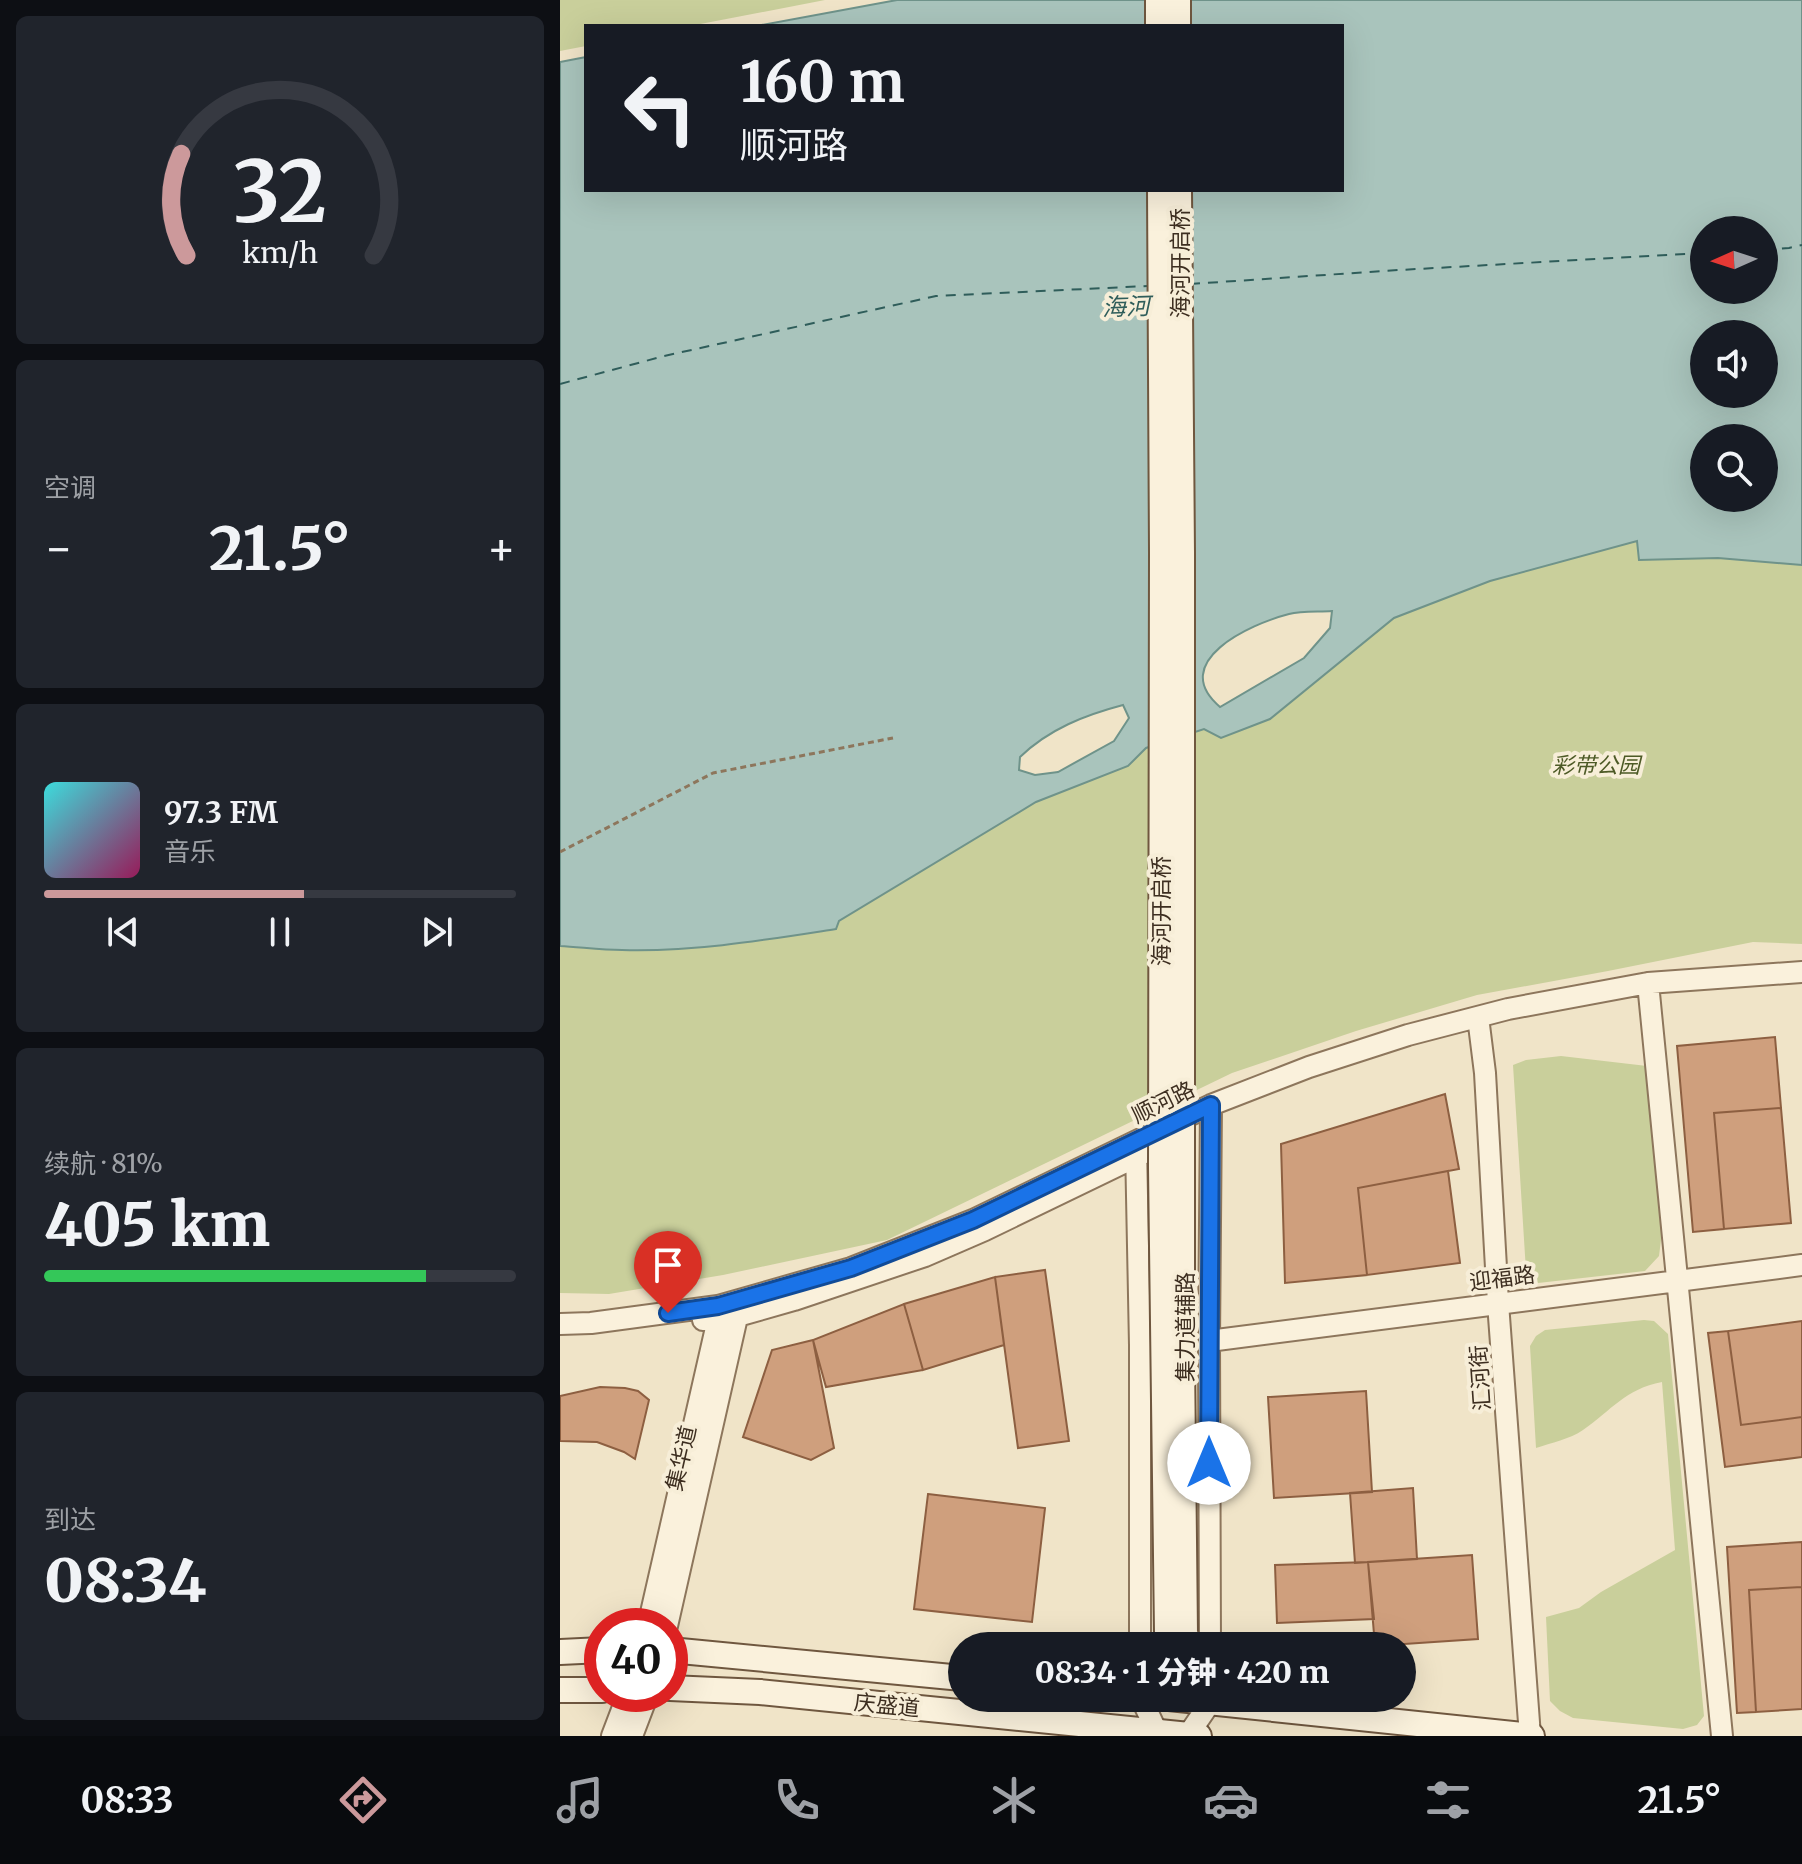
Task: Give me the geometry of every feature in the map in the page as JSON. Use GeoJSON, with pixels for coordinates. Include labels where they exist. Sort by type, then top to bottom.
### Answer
{"type":"FeatureCollection","features":[{"type":"Feature","properties":{"kind":"main road"},"geometry":{"type":"LineString","coordinates":[[1158,0],[1158,24]]}},
{"type":"Feature","properties":{"kind":"main road"},"geometry":{"type":"LineString","coordinates":[[1178,0],[1178,24]]}},
{"type":"Feature","properties":{"kind":"main road","name":"海河开启桥"},"geometry":{"type":"LineString","coordinates":[[1160,192],[1161,1168],[1176,1632]]}},
{"type":"Feature","properties":{"kind":"main road","name":"海河开启桥"},"geometry":{"type":"LineString","coordinates":[[1176,1632],[1182,1359],[1179,192]]}},
{"type":"Feature","properties":{"kind":"main road"},"geometry":{"type":"LineString","coordinates":[[560,1652],[584,1651]]}},
{"type":"Feature","properties":{"kind":"main road","name":"庆盛道"},"geometry":{"type":"LineString","coordinates":[[688,1652],[948,1677]]}},
{"type":"Feature","properties":{"kind":"main road","name":"庆盛道"},"geometry":{"type":"LineString","coordinates":[[688,1689],[760,1692],[1192,1736]]}},
{"type":"Feature","properties":{"kind":"main road"},"geometry":{"type":"LineString","coordinates":[[560,1690],[584,1690]]}},
{"type":"Feature","properties":{"kind":"main road"},"geometry":{"type":"LineString","coordinates":[[1157,1734],[1159,1712]]}},
{"type":"Feature","properties":{"kind":"main road"},"geometry":{"type":"LineString","coordinates":[[1192,1736],[1193,1712]]}},
{"type":"Feature","properties":{"kind":"main road"},"geometry":{"type":"LineString","coordinates":[[1306,1712],[1531,1736]]}},
{"type":"Feature","properties":{"kind":"street","name":"顺河路"},"geometry":{"type":"LineString","coordinates":[[560,1335],[589,1334],[729,1310],[851,1268],[1136,1150],[1309,1067],[1408,1035],[1508,1009],[1648,983],[1802,972]]}},
{"type":"Feature","properties":{"kind":"street"},"geometry":{"type":"LineString","coordinates":[[1648,983],[1722,1736]]}},
{"type":"Feature","properties":{"kind":"street","name":"汇河街"},"geometry":{"type":"LineString","coordinates":[[1478,1017],[1485,1073],[1498,1303],[1531,1736]]}},
{"type":"Feature","properties":{"kind":"street","name":"集力道辅路"},"geometry":{"type":"LineString","coordinates":[[1210,1112],[1210,1632]]}},
{"type":"Feature","properties":{"kind":"street","name":"集力道辅路"},"geometry":{"type":"LineString","coordinates":[[1136,1150],[1140,1632]]}},
{"type":"Feature","properties":{"kind":"street","name":"迎福路"},"geometry":{"type":"LineString","coordinates":[[1209,1341],[1802,1265]]}},
{"type":"Feature","properties":{"kind":"street","name":"顺河路"},"geometry":{"type":"LineString","coordinates":[[560,1324],[729,1310]]}},
{"type":"Feature","properties":{"kind":"street","name":"集华道"},"geometry":{"type":"LineString","coordinates":[[653,1608],[729,1310]]}},
{"type":"Feature","properties":{"kind":"street","name":"集华道"},"geometry":{"type":"LineString","coordinates":[[671,1608],[729,1310]]}},
{"type":"Feature","properties":{"kind":"street"},"geometry":{"type":"LineString","coordinates":[[612,1736],[621,1712]]}},
{"type":"Feature","properties":{"kind":"street"},"geometry":{"type":"LineString","coordinates":[[632,1736],[641,1712]]}},
{"type":"Feature","properties":{"kind":"street"},"geometry":{"type":"LineString","coordinates":[[1147,1712],[1157,1734]]}},
{"type":"Feature","properties":{"kind":"path"},"geometry":{"type":"LineString","coordinates":[[560,852],[713,773],[893,738]]}},
{"type":"Feature","properties":{"kind":"green space"},"geometry":{"type":"Polygon","coordinates":[[[560,0],[825,0],[700,24],[584,24],[584,46],[560,51],[560,0]]]}},
{"type":"Feature","properties":{"kind":"green space","name":"彩带公园"},"geometry":{"type":"Polygon","coordinates":[[[1638,541],[1640,560],[1718,558],[1802,565],[1802,944],[1753,942],[1477,995],[1356,1031],[1232,1073],[887,1240],[723,1275],[609,1294],[560,1293],[560,893],[836,929],[839,921],[1036,802],[1128,766],[1146,748],[1204,729],[1270,719],[1394,618],[1483,583],[1638,541]]]}},
{"type":"Feature","properties":{"kind":"green space"},"geometry":{"type":"Polygon","coordinates":[[[1561,1056],[1647,1066],[1662,1232],[1659,1256],[1645,1271],[1538,1283],[1526,1271],[1513,1065],[1526,1060],[1561,1056]]]}},
{"type":"Feature","properties":{"kind":"green space"},"geometry":{"type":"Polygon","coordinates":[[[1654,1321],[1668,1334],[1704,1716],[1697,1725],[1683,1729],[1573,1718],[1550,1701],[1546,1617],[1579,1608],[1675,1550],[1662,1382],[1628,1395],[1578,1433],[1536,1448],[1530,1346],[1536,1336],[1545,1330],[1654,1321]]]}},
{"type":"Feature","properties":{"kind":"water","name":"海河"},"geometry":{"type":"Polygon","coordinates":[[[897,0],[1802,0],[1802,565],[1718,558],[1639,560],[1637,541],[1490,581],[1394,618],[1270,719],[1221,738],[1204,729],[1146,748],[1128,766],[1036,802],[839,921],[836,929],[676,949],[614,950],[560,946],[560,62],[584,57],[584,192],[1344,192],[1344,24],[767,24],[897,0]],[[1332,611],[1299,612],[1254,626],[1220,647],[1208,660],[1203,675],[1206,690],[1220,707],[1304,658],[1330,628],[1332,611]],[[1123,705],[1068,724],[1020,757],[1019,770],[1035,775],[1058,772],[1114,741],[1129,718],[1123,705]]]}},
{"type":"Feature","properties":{"kind":"building"},"geometry":{"type":"Polygon","coordinates":[[[1775,1037],[1781,1108],[1714,1113],[1724,1229],[1693,1232],[1677,1046],[1775,1037]]]}},
{"type":"Feature","properties":{"kind":"building"},"geometry":{"type":"Polygon","coordinates":[[[1445,1094],[1459,1169],[1358,1188],[1367,1275],[1285,1283],[1281,1144],[1445,1094]]]}},
{"type":"Feature","properties":{"kind":"building"},"geometry":{"type":"Polygon","coordinates":[[[1781,1108],[1791,1223],[1724,1229],[1714,1113],[1781,1108]]]}},
{"type":"Feature","properties":{"kind":"building"},"geometry":{"type":"Polygon","coordinates":[[[1448,1171],[1460,1263],[1367,1275],[1358,1188],[1448,1171]]]}},
{"type":"Feature","properties":{"kind":"building"},"geometry":{"type":"Polygon","coordinates":[[[1045,1270],[1069,1441],[1018,1448],[995,1277],[1045,1270]]]}},
{"type":"Feature","properties":{"kind":"building"},"geometry":{"type":"Polygon","coordinates":[[[995,1277],[1004,1345],[923,1370],[904,1304],[995,1277]]]}},
{"type":"Feature","properties":{"kind":"building"},"geometry":{"type":"Polygon","coordinates":[[[904,1304],[923,1370],[826,1387],[813,1340],[904,1304]]]}},
{"type":"Feature","properties":{"kind":"building"},"geometry":{"type":"Polygon","coordinates":[[[1802,1321],[1802,1417],[1741,1425],[1728,1331],[1802,1321]]]}},
{"type":"Feature","properties":{"kind":"building"},"geometry":{"type":"Polygon","coordinates":[[[1728,1331],[1741,1425],[1802,1417],[1802,1457],[1725,1467],[1708,1333],[1728,1331]]]}},
{"type":"Feature","properties":{"kind":"building"},"geometry":{"type":"Polygon","coordinates":[[[813,1340],[834,1448],[811,1460],[743,1437],[772,1350],[813,1340]]]}},
{"type":"Feature","properties":{"kind":"building"},"geometry":{"type":"Polygon","coordinates":[[[600,1387],[638,1391],[649,1400],[635,1459],[597,1442],[560,1441],[560,1396],[600,1387]]]}},
{"type":"Feature","properties":{"kind":"building"},"geometry":{"type":"Polygon","coordinates":[[[1366,1391],[1372,1492],[1274,1498],[1268,1397],[1366,1391]]]}},
{"type":"Feature","properties":{"kind":"building"},"geometry":{"type":"Polygon","coordinates":[[[1413,1488],[1417,1559],[1355,1563],[1350,1493],[1413,1488]]]}},
{"type":"Feature","properties":{"kind":"building"},"geometry":{"type":"Polygon","coordinates":[[[928,1494],[1045,1508],[1032,1622],[914,1609],[928,1494]]]}},
{"type":"Feature","properties":{"kind":"building"},"geometry":{"type":"Polygon","coordinates":[[[1802,1542],[1802,1587],[1749,1590],[1756,1712],[1737,1713],[1727,1547],[1802,1542]]]}},
{"type":"Feature","properties":{"kind":"building"},"geometry":{"type":"Polygon","coordinates":[[[1472,1555],[1478,1639],[1416,1643],[1416,1632],[1374,1632],[1368,1562],[1472,1555]]]}},
{"type":"Feature","properties":{"kind":"building"},"geometry":{"type":"Polygon","coordinates":[[[1368,1562],[1374,1619],[1277,1623],[1275,1565],[1368,1562]]]}},
{"type":"Feature","properties":{"kind":"building"},"geometry":{"type":"Polygon","coordinates":[[[1802,1587],[1802,1709],[1756,1712],[1749,1590],[1802,1587]]]}},
{"type":"Feature","properties":{"kind":"ferry route"},"geometry":{"type":"LineString","coordinates":[[1778,249],[1802,245]]}},
{"type":"Feature","properties":{"kind":"ferry route"},"geometry":{"type":"LineString","coordinates":[[1190,284],[1690,254]]}},
{"type":"Feature","properties":{"kind":"ferry route"},"geometry":{"type":"LineString","coordinates":[[560,384],[664,356],[936,296],[1148,286]]}},
{"type":"Feature","properties":{"kind":"route"},"geometry":{"type":"LineString","coordinates":[[668,1313],[718,1306],[851,1268],[973,1220],[1211,1105],[1209,1463]]}}]}
